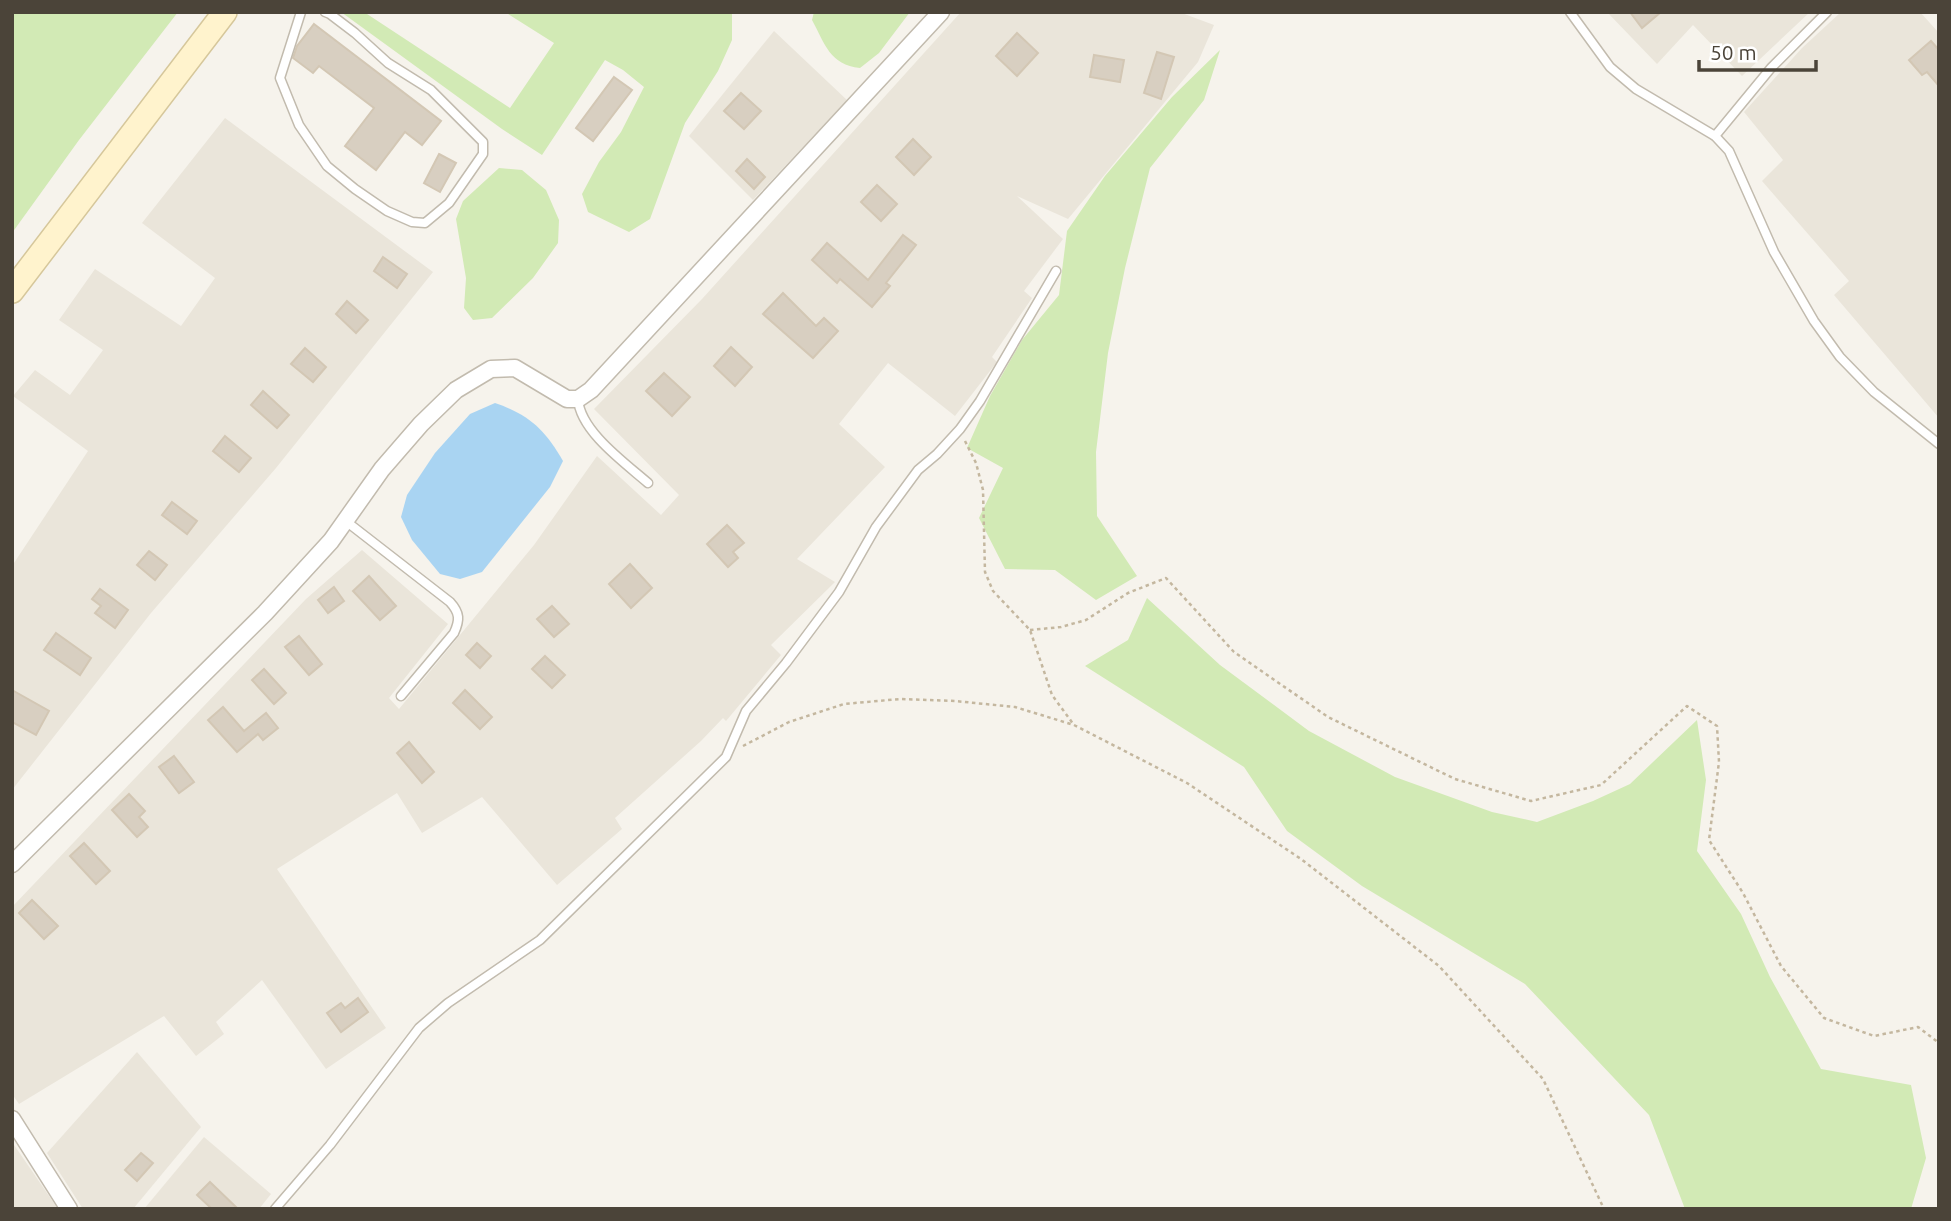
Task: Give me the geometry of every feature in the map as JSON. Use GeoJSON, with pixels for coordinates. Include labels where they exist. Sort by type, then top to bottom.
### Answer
{"type":"FeatureCollection","features":[{"type":"Feature","properties":{"kind":"street"},"geometry":{"type":"LineString","coordinates":[[12,291],[225,12]]}},
{"type":"Feature","properties":{"kind":"street"},"geometry":{"type":"LineString","coordinates":[[12,864],[265,613],[347,522],[382,469],[421,424],[456,390],[491,369],[515,368],[567,399],[578,399],[591,390],[941,12]]}},
{"type":"Feature","properties":{"kind":"street"},"geometry":{"type":"LineString","coordinates":[[12,1119],[69,1209]]}},
{"type":"Feature","properties":{"kind":"lane"},"geometry":{"type":"LineString","coordinates":[[301,12],[280,78],[299,125],[327,166],[355,189],[387,211],[412,222],[425,223],[449,203],[483,154],[483,142],[431,90],[388,63],[355,33],[325,12]]}},
{"type":"Feature","properties":{"kind":"lane"},"geometry":{"type":"LineString","coordinates":[[1570,12],[1610,66],[1636,89],[1715,136],[1729,151],[1774,251],[1814,321],[1840,357],[1874,392],[1939,444]]}},
{"type":"Feature","properties":{"kind":"lane"},"geometry":{"type":"LineString","coordinates":[[1715,136],[1771,68],[1826,12]]}},
{"type":"Feature","properties":{"kind":"lane"},"geometry":{"type":"LineString","coordinates":[[275,1209],[330,1145],[419,1028],[448,1003],[540,940],[726,757],[746,711],[839,592],[876,527],[918,470],[960,429],[980,401],[1056,271]]}},
{"type":"Feature","properties":{"kind":"lane"},"geometry":{"type":"LineString","coordinates":[[578,399],[578,410],[584,421],[648,483]]}},
{"type":"Feature","properties":{"kind":"lane"},"geometry":{"type":"LineString","coordinates":[[347,522],[458,611],[459,622],[454,633],[401,696]]}},
{"type":"Feature","properties":{"kind":"path"},"geometry":{"type":"LineString","coordinates":[[960,429],[976,463],[983,490],[985,572],[993,591],[1030,629],[1052,695],[1074,725]]}},
{"type":"Feature","properties":{"kind":"path"},"geometry":{"type":"LineString","coordinates":[[1030,629],[1061,627],[1086,620],[1128,593],[1167,578],[1234,652],[1328,718],[1455,779],[1531,801],[1601,785],[1687,706],[1717,726],[1719,762],[1709,840],[1743,892],[1781,966],[1824,1018],[1874,1036],[1918,1027],[1939,1044]]}},
{"type":"Feature","properties":{"kind":"path"},"geometry":{"type":"LineString","coordinates":[[726,757],[789,722],[844,705],[889,700],[955,701],[1015,707],[1074,725],[1187,783],[1301,859],[1438,965],[1543,1079],[1604,1209]]}},
{"type":"Feature","properties":{"kind":"shaded area"},"geometry":{"type":"Polygon","coordinates":[[[961,12],[1179,12],[1214,25],[1198,62],[1068,219],[1017,196],[1063,239],[1024,291],[1032,298],[992,357],[997,362],[955,416],[888,363],[839,424],[885,467],[797,559],[835,582],[771,645],[781,655],[726,721],[723,718],[615,818],[622,829],[557,885],[482,797],[422,833],[397,793],[277,869],[386,1028],[326,1069],[262,980],[216,1022],[224,1034],[196,1056],[164,1016],[19,1104],[12,1094],[12,907],[306,599],[362,550],[448,624],[389,698],[399,709],[534,545],[597,456],[661,515],[679,495],[594,409],[702,299],[961,12]]]}},
{"type":"Feature","properties":{"kind":"shaded area"},"geometry":{"type":"Polygon","coordinates":[[[1607,12],[1810,12],[1742,76],[1693,25],[1657,64],[1607,12]]]}},
{"type":"Feature","properties":{"kind":"shaded area"},"geometry":{"type":"Polygon","coordinates":[[[1841,12],[1920,12],[1939,33],[1939,418],[1834,295],[1849,281],[1762,181],[1783,160],[1744,112],[1802,48],[1841,12]]]}},
{"type":"Feature","properties":{"kind":"shaded area"},"geometry":{"type":"Polygon","coordinates":[[[774,31],[847,100],[753,200],[689,136],[774,31]]]}},
{"type":"Feature","properties":{"kind":"shaded area"},"geometry":{"type":"Polygon","coordinates":[[[225,118],[433,272],[276,468],[151,613],[12,790],[12,566],[88,451],[13,396],[35,370],[70,395],[103,350],[59,320],[95,269],[181,326],[215,278],[142,223],[225,118]]]}},
{"type":"Feature","properties":{"kind":"shaded area"},"geometry":{"type":"Polygon","coordinates":[[[137,1052],[201,1127],[133,1209],[83,1209],[47,1153],[137,1052]]]}},
{"type":"Feature","properties":{"kind":"shaded area"},"geometry":{"type":"Polygon","coordinates":[[[204,1137],[271,1194],[259,1209],[144,1209],[204,1137]]]}},
{"type":"Feature","properties":{"kind":"shaded area"},"geometry":{"type":"Polygon","coordinates":[[[12,1142],[58,1209],[12,1209],[12,1142]]]}},
{"type":"Feature","properties":{"kind":"green space"},"geometry":{"type":"Polygon","coordinates":[[[12,12],[178,12],[79,140],[12,233],[12,12]]]}},
{"type":"Feature","properties":{"kind":"green space"},"geometry":{"type":"Polygon","coordinates":[[[341,12],[364,12],[510,108],[554,43],[505,12],[732,12],[732,40],[718,71],[685,123],[650,219],[629,232],[588,212],[582,194],[599,162],[621,132],[644,87],[623,70],[605,60],[542,155],[341,12]]]}},
{"type":"Feature","properties":{"kind":"green space"},"geometry":{"type":"Polygon","coordinates":[[[814,12],[910,12],[879,53],[860,68],[842,63],[830,52],[812,20],[814,12]]]}},
{"type":"Feature","properties":{"kind":"green space"},"geometry":{"type":"Polygon","coordinates":[[[1220,50],[1204,100],[1150,168],[1125,268],[1108,353],[1096,452],[1097,516],[1137,576],[1096,600],[1055,570],[1005,569],[979,518],[1003,468],[967,448],[990,396],[1022,340],[1059,295],[1067,231],[1105,176],[1172,97],[1220,50]]]}},
{"type":"Feature","properties":{"kind":"green space"},"geometry":{"type":"Polygon","coordinates":[[[499,168],[522,170],[546,190],[559,220],[558,243],[533,278],[492,318],[473,320],[464,308],[466,278],[456,219],[463,201],[499,168]]]}},
{"type":"Feature","properties":{"kind":"green space"},"geometry":{"type":"Polygon","coordinates":[[[1147,598],[1220,665],[1309,731],[1395,777],[1492,812],[1537,822],[1630,784],[1697,720],[1706,780],[1697,851],[1741,914],[1770,977],[1821,1069],[1911,1085],[1926,1158],[1911,1209],[1685,1209],[1649,1115],[1525,984],[1362,886],[1287,831],[1244,767],[1085,666],[1128,640],[1147,598]]]}},
{"type":"Feature","properties":{"kind":"water"},"geometry":{"type":"Polygon","coordinates":[[[495,403],[527,418],[543,432],[563,461],[550,487],[482,572],[460,579],[440,574],[412,540],[401,517],[407,495],[435,453],[470,414],[495,403]]]}},
{"type":"Feature","properties":{"kind":"building"},"geometry":{"type":"Polygon","coordinates":[[[1630,12],[1661,12],[1642,28],[1630,12]]]}},
{"type":"Feature","properties":{"kind":"building"},"geometry":{"type":"Polygon","coordinates":[[[314,24],[441,121],[422,145],[405,132],[376,170],[345,146],[374,108],[319,66],[313,73],[293,58],[297,46],[314,24]]]}},
{"type":"Feature","properties":{"kind":"building"},"geometry":{"type":"Polygon","coordinates":[[[1017,33],[1038,53],[1017,76],[996,56],[1017,33]]]}},
{"type":"Feature","properties":{"kind":"building"},"geometry":{"type":"Polygon","coordinates":[[[1931,41],[1939,50],[1939,86],[1927,72],[1922,75],[1909,60],[1931,41]]]}},
{"type":"Feature","properties":{"kind":"building"},"geometry":{"type":"Polygon","coordinates":[[[1157,52],[1174,57],[1161,99],[1144,93],[1157,52]]]}},
{"type":"Feature","properties":{"kind":"building"},"geometry":{"type":"Polygon","coordinates":[[[1094,55],[1124,60],[1120,82],[1090,77],[1094,55]]]}},
{"type":"Feature","properties":{"kind":"building"},"geometry":{"type":"Polygon","coordinates":[[[614,77],[632,90],[593,141],[576,128],[614,77]]]}},
{"type":"Feature","properties":{"kind":"building"},"geometry":{"type":"Polygon","coordinates":[[[741,93],[761,111],[744,129],[724,111],[741,93]]]}},
{"type":"Feature","properties":{"kind":"building"},"geometry":{"type":"Polygon","coordinates":[[[913,139],[931,157],[914,175],[896,157],[913,139]]]}},
{"type":"Feature","properties":{"kind":"building"},"geometry":{"type":"Polygon","coordinates":[[[439,154],[456,163],[440,192],[424,183],[439,154]]]}},
{"type":"Feature","properties":{"kind":"building"},"geometry":{"type":"Polygon","coordinates":[[[747,159],[765,177],[754,189],[736,171],[747,159]]]}},
{"type":"Feature","properties":{"kind":"building"},"geometry":{"type":"Polygon","coordinates":[[[877,185],[897,204],[881,221],[861,202],[877,185]]]}},
{"type":"Feature","properties":{"kind":"building"},"geometry":{"type":"Polygon","coordinates":[[[903,235],[916,245],[886,283],[890,286],[872,307],[840,279],[837,283],[812,260],[827,243],[868,280],[903,235]]]}},
{"type":"Feature","properties":{"kind":"building"},"geometry":{"type":"Polygon","coordinates":[[[383,257],[407,274],[397,288],[374,271],[383,257]]]}},
{"type":"Feature","properties":{"kind":"building"},"geometry":{"type":"Polygon","coordinates":[[[783,293],[816,326],[824,318],[838,331],[813,358],[763,314],[783,293]]]}},
{"type":"Feature","properties":{"kind":"building"},"geometry":{"type":"Polygon","coordinates":[[[347,301],[368,320],[356,333],[336,314],[347,301]]]}},
{"type":"Feature","properties":{"kind":"building"},"geometry":{"type":"Polygon","coordinates":[[[731,347],[752,367],[735,386],[714,366],[731,347]]]}},
{"type":"Feature","properties":{"kind":"building"},"geometry":{"type":"Polygon","coordinates":[[[305,348],[326,367],[313,382],[291,364],[305,348]]]}},
{"type":"Feature","properties":{"kind":"building"},"geometry":{"type":"Polygon","coordinates":[[[664,373],[690,397],[672,416],[646,391],[664,373]]]}},
{"type":"Feature","properties":{"kind":"building"},"geometry":{"type":"Polygon","coordinates":[[[263,391],[289,415],[277,428],[251,405],[263,391]]]}},
{"type":"Feature","properties":{"kind":"building"},"geometry":{"type":"Polygon","coordinates":[[[225,436],[251,458],[239,472],[213,451],[225,436]]]}},
{"type":"Feature","properties":{"kind":"building"},"geometry":{"type":"Polygon","coordinates":[[[172,502],[197,521],[187,534],[162,515],[172,502]]]}},
{"type":"Feature","properties":{"kind":"building"},"geometry":{"type":"Polygon","coordinates":[[[727,525],[744,543],[733,552],[738,558],[728,567],[707,544],[727,525]]]}},
{"type":"Feature","properties":{"kind":"building"},"geometry":{"type":"Polygon","coordinates":[[[149,551],[167,565],[155,580],[137,565],[149,551]]]}},
{"type":"Feature","properties":{"kind":"building"},"geometry":{"type":"Polygon","coordinates":[[[630,564],[652,588],[631,608],[609,584],[630,564]]]}},
{"type":"Feature","properties":{"kind":"building"},"geometry":{"type":"Polygon","coordinates":[[[369,576],[396,606],[380,620],[353,591],[369,576]]]}},
{"type":"Feature","properties":{"kind":"building"},"geometry":{"type":"Polygon","coordinates":[[[334,587],[344,601],[328,613],[318,600],[334,587]]]}},
{"type":"Feature","properties":{"kind":"building"},"geometry":{"type":"Polygon","coordinates":[[[100,589],[128,610],[115,628],[95,613],[101,606],[92,599],[100,589]]]}},
{"type":"Feature","properties":{"kind":"building"},"geometry":{"type":"Polygon","coordinates":[[[552,606],[569,624],[554,637],[537,619],[552,606]]]}},
{"type":"Feature","properties":{"kind":"building"},"geometry":{"type":"Polygon","coordinates":[[[56,633],[91,658],[80,675],[44,650],[56,633]]]}},
{"type":"Feature","properties":{"kind":"building"},"geometry":{"type":"Polygon","coordinates":[[[299,636],[322,664],[309,675],[285,647],[299,636]]]}},
{"type":"Feature","properties":{"kind":"building"},"geometry":{"type":"Polygon","coordinates":[[[477,643],[491,656],[480,668],[466,655],[477,643]]]}},
{"type":"Feature","properties":{"kind":"building"},"geometry":{"type":"Polygon","coordinates":[[[545,656],[565,675],[552,688],[532,669],[545,656]]]}},
{"type":"Feature","properties":{"kind":"building"},"geometry":{"type":"Polygon","coordinates":[[[264,669],[286,693],[274,704],[252,680],[264,669]]]}},
{"type":"Feature","properties":{"kind":"building"},"geometry":{"type":"Polygon","coordinates":[[[12,690],[49,711],[36,735],[12,722],[12,690]]]}},
{"type":"Feature","properties":{"kind":"building"},"geometry":{"type":"Polygon","coordinates":[[[465,690],[492,717],[480,729],[453,703],[465,690]]]}},
{"type":"Feature","properties":{"kind":"building"},"geometry":{"type":"Polygon","coordinates":[[[223,707],[244,731],[266,713],[278,728],[263,740],[258,734],[237,752],[208,720],[223,707]]]}},
{"type":"Feature","properties":{"kind":"building"},"geometry":{"type":"Polygon","coordinates":[[[409,742],[434,772],[422,783],[397,753],[409,742]]]}},
{"type":"Feature","properties":{"kind":"building"},"geometry":{"type":"Polygon","coordinates":[[[174,756],[194,782],[179,793],[159,767],[174,756]]]}},
{"type":"Feature","properties":{"kind":"building"},"geometry":{"type":"Polygon","coordinates":[[[129,794],[145,811],[139,817],[148,827],[137,837],[112,810],[129,794]]]}},
{"type":"Feature","properties":{"kind":"building"},"geometry":{"type":"Polygon","coordinates":[[[84,843],[110,871],[96,884],[70,856],[84,843]]]}},
{"type":"Feature","properties":{"kind":"building"},"geometry":{"type":"Polygon","coordinates":[[[32,900],[58,926],[44,939],[19,913],[32,900]]]}},
{"type":"Feature","properties":{"kind":"building"},"geometry":{"type":"Polygon","coordinates":[[[358,998],[368,1012],[341,1032],[327,1013],[341,1003],[345,1008],[358,998]]]}},
{"type":"Feature","properties":{"kind":"building"},"geometry":{"type":"Polygon","coordinates":[[[141,1153],[153,1163],[137,1181],[125,1170],[141,1153]]]}},
{"type":"Feature","properties":{"kind":"building"},"geometry":{"type":"Polygon","coordinates":[[[210,1182],[238,1209],[212,1209],[197,1195],[210,1182]]]}}]}
